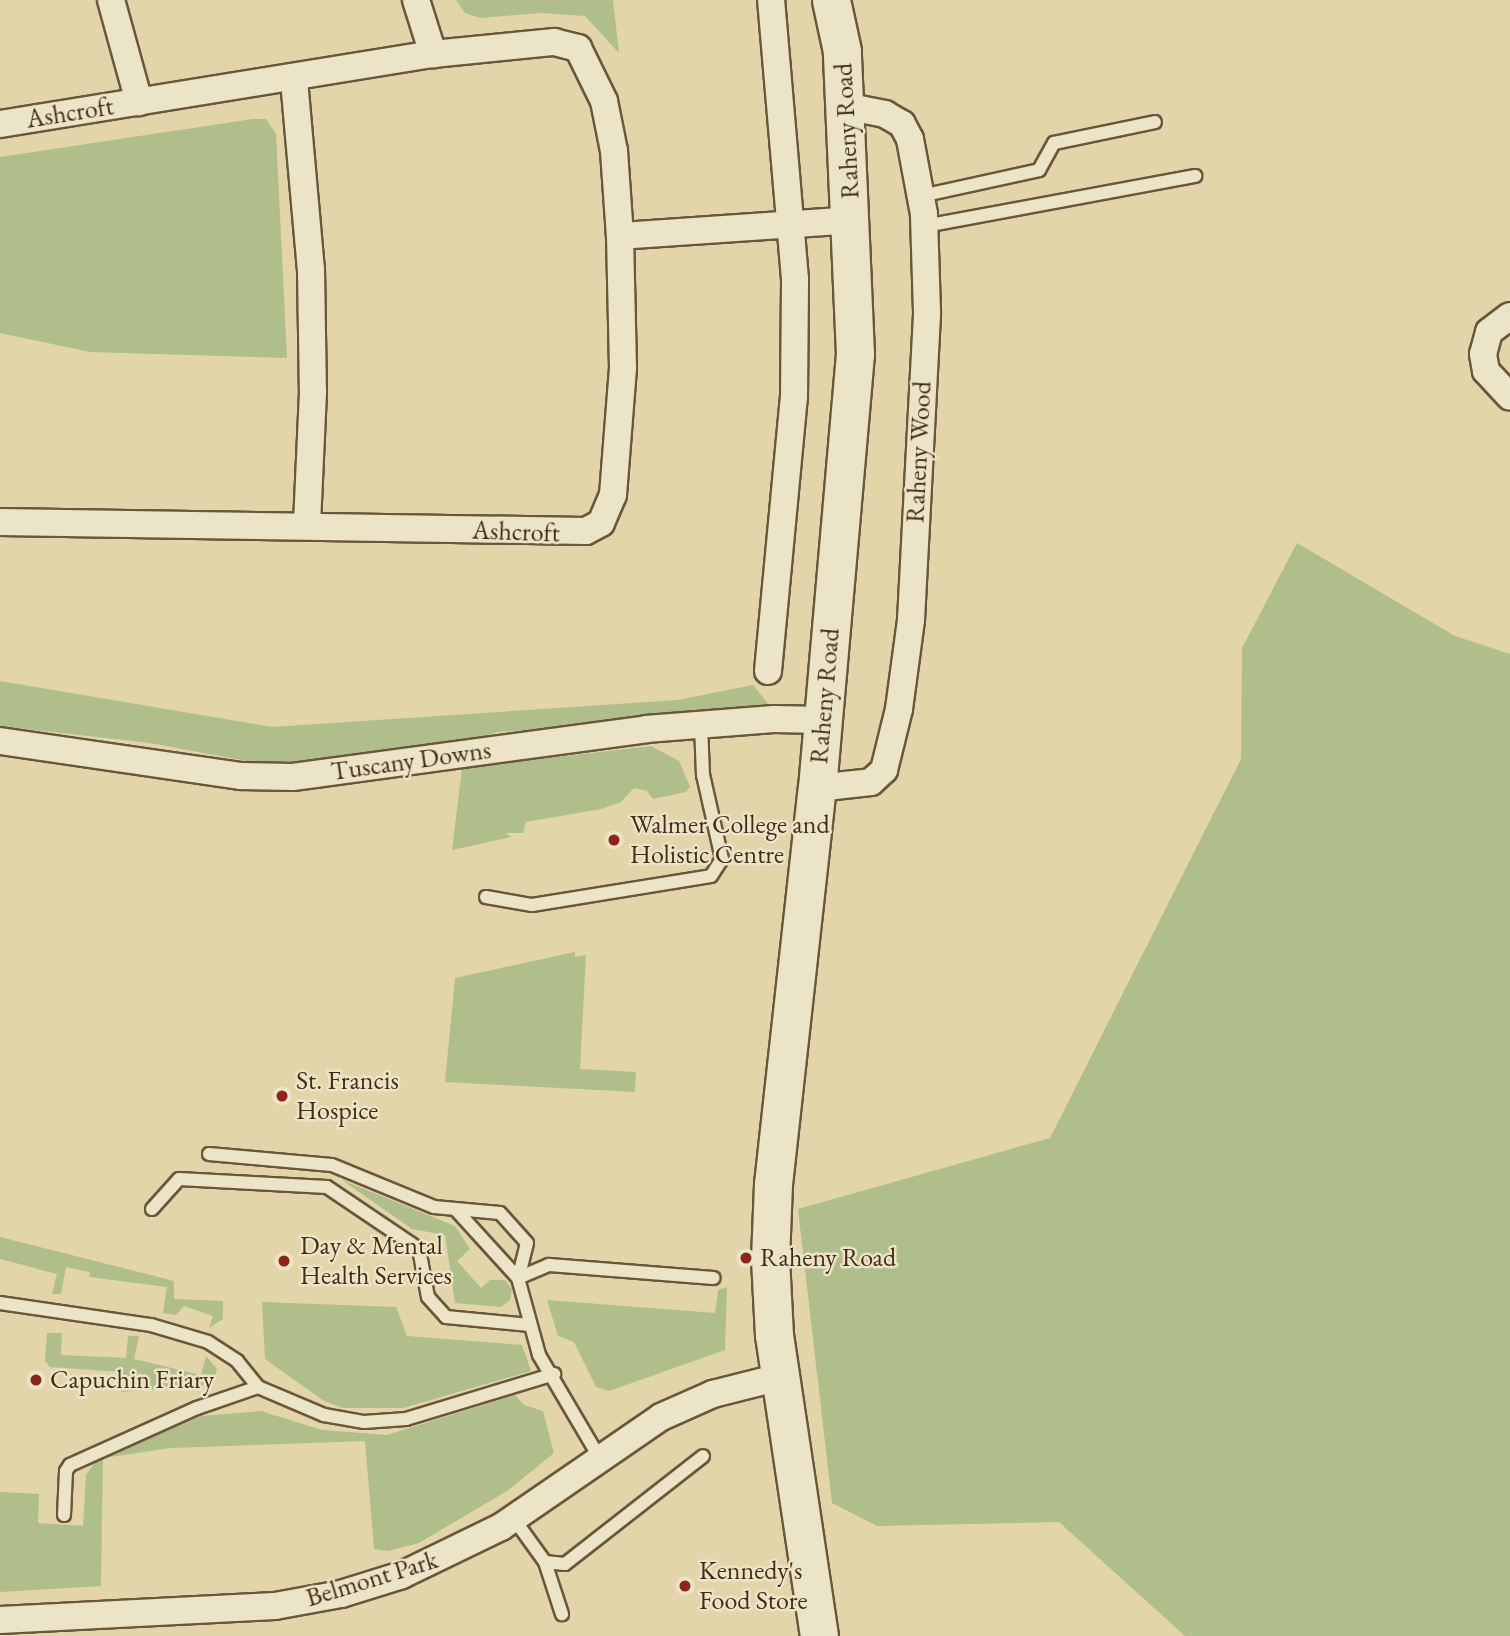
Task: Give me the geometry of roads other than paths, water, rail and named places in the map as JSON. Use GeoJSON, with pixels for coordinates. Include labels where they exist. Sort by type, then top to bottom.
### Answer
{"type":"FeatureCollection","features":[{"type":"Feature","properties":{"kind":"main road","name":"Raheny Road"},"geometry":{"type":"LineString","coordinates":[[819,1636],[771,1314],[773,1184],[817,789],[855,354],[852,220],[841,2]]}},
{"type":"Feature","properties":{"kind":"street","name":"Ashcroft"},"geometry":{"type":"LineString","coordinates":[[111,0],[139,102]]}},
{"type":"Feature","properties":{"kind":"street"},"geometry":{"type":"LineString","coordinates":[[416,0],[433,54]]}},
{"type":"Feature","properties":{"kind":"street"},"geometry":{"type":"LineString","coordinates":[[768,671],[794,397],[795,279],[788,226],[771,0]]}},
{"type":"Feature","properties":{"kind":"street","name":"Ashcroft"},"geometry":{"type":"LineString","coordinates":[[0,124],[295,80],[433,54],[554,42],[578,48],[604,101],[614,151],[620,236],[623,368],[613,495],[601,523],[569,534],[307,524],[0,522]]}},
{"type":"Feature","properties":{"kind":"street"},"geometry":{"type":"LineString","coordinates":[[295,80],[311,269],[313,392],[307,524]]}},
{"type":"Feature","properties":{"kind":"street","name":"Raheny Wood"},"geometry":{"type":"LineString","coordinates":[[817,789],[871,782],[884,770],[899,709],[915,556],[927,312],[925,226],[912,149],[902,124],[885,114],[845,106]]}},
{"type":"Feature","properties":{"kind":"street"},"geometry":{"type":"LineString","coordinates":[[620,236],[852,220]]}},
{"type":"Feature","properties":{"kind":"street"},"geometry":{"type":"LineString","coordinates":[[1510,316],[1489,332],[1483,354],[1486,371],[1510,397]]}},
{"type":"Feature","properties":{"kind":"street","name":"Tuscany Downs"},"geometry":{"type":"LineString","coordinates":[[0,741],[241,776],[293,776],[701,725],[823,720]]}},
{"type":"Feature","properties":{"kind":"street","name":"Belmont Park"},"geometry":{"type":"LineString","coordinates":[[0,1620],[248,1608],[341,1594],[452,1555],[514,1519],[599,1457],[661,1417],[713,1394],[780,1377]]}},
{"type":"Feature","properties":{"kind":"lane"},"geometry":{"type":"LineString","coordinates":[[921,197],[1039,170],[1054,143],[1155,122]]}},
{"type":"Feature","properties":{"kind":"lane"},"geometry":{"type":"LineString","coordinates":[[925,226],[1195,176]]}},
{"type":"Feature","properties":{"kind":"lane"},"geometry":{"type":"LineString","coordinates":[[486,897],[532,905],[711,876],[722,859],[704,775],[701,725]]}},
{"type":"Feature","properties":{"kind":"lane"},"geometry":{"type":"LineString","coordinates":[[209,1154],[342,1167],[434,1207],[500,1213],[527,1243],[518,1278]]}},
{"type":"Feature","properties":{"kind":"lane"},"geometry":{"type":"LineString","coordinates":[[152,1209],[179,1179],[327,1187],[419,1249],[428,1297],[446,1317],[530,1325]]}},
{"type":"Feature","properties":{"kind":"lane"},"geometry":{"type":"LineString","coordinates":[[457,1211],[518,1278],[542,1361],[554,1374],[599,1457]]}},
{"type":"Feature","properties":{"kind":"lane"},"geometry":{"type":"LineString","coordinates":[[518,1278],[549,1265],[713,1278]]}},
{"type":"Feature","properties":{"kind":"lane"},"geometry":{"type":"LineString","coordinates":[[0,1303],[151,1325],[208,1342],[237,1361],[258,1387],[324,1415],[384,1422],[554,1374]]}},
{"type":"Feature","properties":{"kind":"lane"},"geometry":{"type":"LineString","coordinates":[[64,1515],[66,1471],[70,1465],[185,1413],[258,1387]]}},
{"type":"Feature","properties":{"kind":"lane"},"geometry":{"type":"LineString","coordinates":[[545,1562],[565,1564],[703,1456]]}},
{"type":"Feature","properties":{"kind":"lane"},"geometry":{"type":"LineString","coordinates":[[514,1519],[545,1562],[562,1614]]}},
{"type":"Feature","properties":{"kind":"place","name":"Walmer College and Holistic Centre"},"geometry":{"type":"Point","coordinates":[614,840]}},
{"type":"Feature","properties":{"kind":"place","name":"St. Francis Hospice"},"geometry":{"type":"Point","coordinates":[282,1096]}},
{"type":"Feature","properties":{"kind":"place","name":"Raheny Road"},"geometry":{"type":"Point","coordinates":[746,1258]}},
{"type":"Feature","properties":{"kind":"place","name":"Day & Mental Health Services"},"geometry":{"type":"Point","coordinates":[284,1261]}},
{"type":"Feature","properties":{"kind":"place","name":"Capuchin Friary"},"geometry":{"type":"Point","coordinates":[36,1380]}},
{"type":"Feature","properties":{"kind":"place","name":"Kennedy's Food Store"},"geometry":{"type":"Point","coordinates":[685,1586]}}]}
